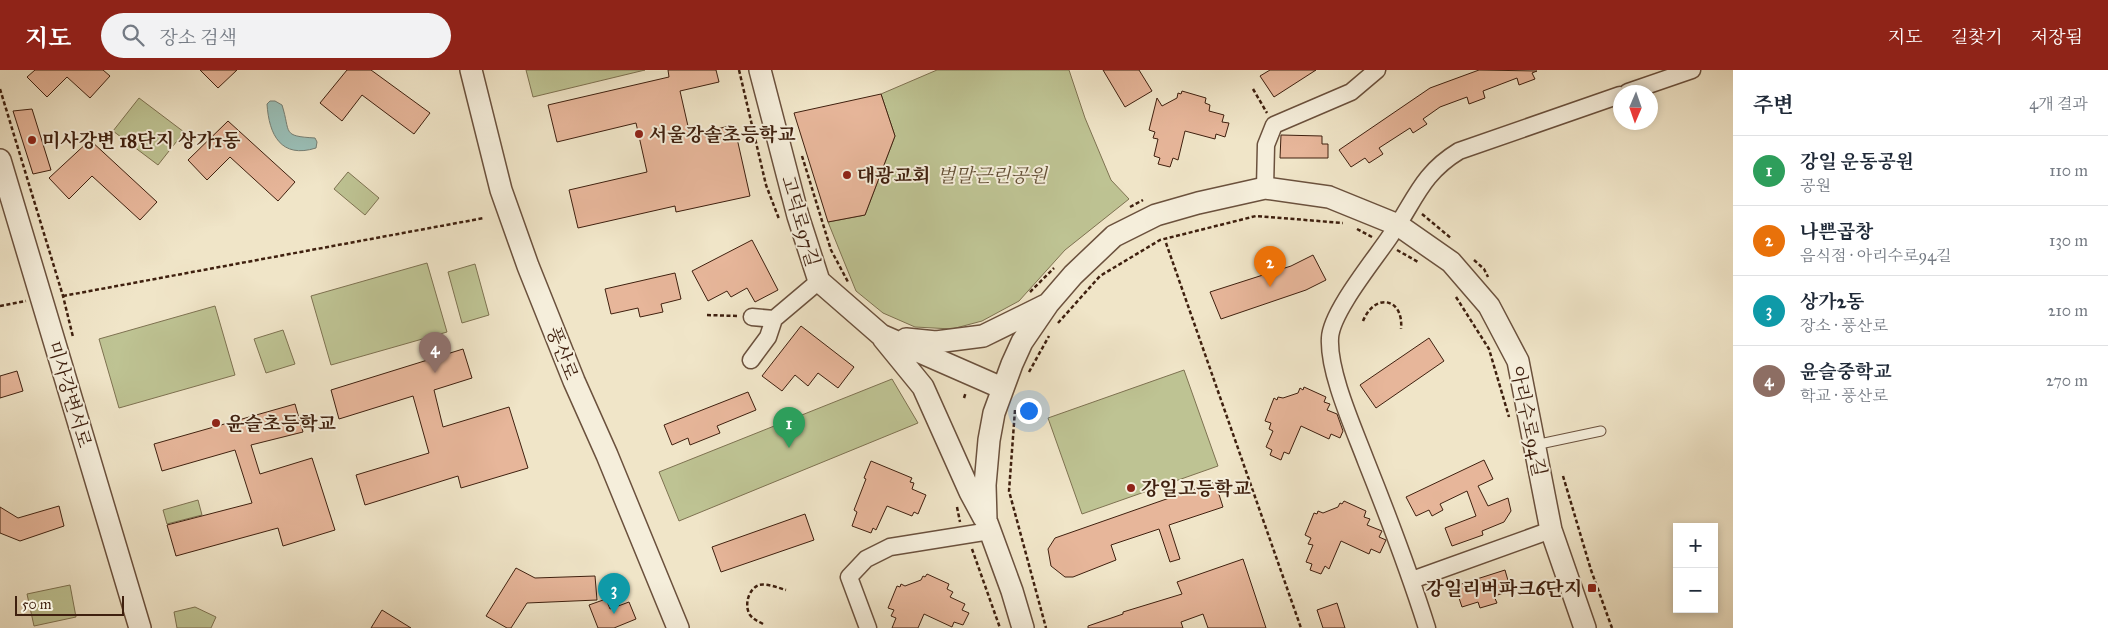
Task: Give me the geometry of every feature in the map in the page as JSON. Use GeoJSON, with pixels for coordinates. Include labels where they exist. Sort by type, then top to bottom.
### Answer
{"type":"FeatureCollection","features":[{"type":"Feature","properties":{"kind":"street","name":"풍산로"},"geometry":{"type":"LineString","coordinates":[[472,70],[501,190],[528,266],[574,381],[607,455],[678,628]]}},
{"type":"Feature","properties":{"kind":"street","name":"고덕로97길"},"geometry":{"type":"LineString","coordinates":[[760,70],[798,216],[819,281],[881,336],[1002,388]]}},
{"type":"Feature","properties":{"kind":"street"},"geometry":{"type":"LineString","coordinates":[[1265,188],[1266,145],[1274,125],[1351,92],[1376,70]]}},
{"type":"Feature","properties":{"kind":"street"},"geometry":{"type":"LineString","coordinates":[[1648,85],[1692,70]]}},
{"type":"Feature","properties":{"kind":"street"},"geometry":{"type":"LineString","coordinates":[[1427,628],[1412,580],[1346,409],[1334,369],[1330,338],[1335,316],[1398,225],[1426,178],[1441,162],[1453,155],[1613,98]]}},
{"type":"Feature","properties":{"kind":"street","name":"미사강변서로"},"geometry":{"type":"LineString","coordinates":[[0,160],[140,628]]}},
{"type":"Feature","properties":{"kind":"street","name":"아리수로94길"},"geometry":{"type":"LineString","coordinates":[[988,525],[986,485],[989,440],[994,413],[1002,388],[1022,342],[1048,304],[1073,275],[1114,236],[1156,215],[1198,203],[1265,188],[1329,197],[1398,225],[1451,262],[1489,306],[1518,361],[1551,530],[1585,628]]}},
{"type":"Feature","properties":{"kind":"street"},"geometry":{"type":"LineString","coordinates":[[750,360],[768,337],[774,319],[819,281]]}},
{"type":"Feature","properties":{"kind":"street"},"geometry":{"type":"LineString","coordinates":[[881,336],[936,342],[983,336],[1048,304]]}},
{"type":"Feature","properties":{"kind":"street"},"geometry":{"type":"LineString","coordinates":[[752,316],[774,319]]}},
{"type":"Feature","properties":{"kind":"street"},"geometry":{"type":"LineString","coordinates":[[881,336],[923,387],[970,492],[988,525],[1023,628]]}},
{"type":"Feature","properties":{"kind":"street"},"geometry":{"type":"LineString","coordinates":[[868,628],[849,576],[866,559],[890,547],[988,525]]}},
{"type":"Feature","properties":{"kind":"street"},"geometry":{"type":"LineString","coordinates":[[1412,580],[1551,530]]}},
{"type":"Feature","properties":{"kind":"lane"},"geometry":{"type":"LineString","coordinates":[[1535,445],[1600,431]]}},
{"type":"Feature","properties":{"kind":"path"},"geometry":{"type":"LineString","coordinates":[[1253,89],[1269,116]]}},
{"type":"Feature","properties":{"kind":"path"},"geometry":{"type":"LineString","coordinates":[[801,152],[831,250],[850,284]]}},
{"type":"Feature","properties":{"kind":"path"},"geometry":{"type":"LineString","coordinates":[[1026,379],[1054,328],[1100,276],[1160,240],[1256,216],[1347,223]]}},
{"type":"Feature","properties":{"kind":"path"},"geometry":{"type":"LineString","coordinates":[[63,296],[484,218]]}},
{"type":"Feature","properties":{"kind":"path"},"geometry":{"type":"LineString","coordinates":[[1354,227],[1418,262]]}},
{"type":"Feature","properties":{"kind":"path"},"geometry":{"type":"LineString","coordinates":[[1166,243],[1300,628]]}},
{"type":"Feature","properties":{"kind":"path"},"geometry":{"type":"LineString","coordinates":[[1453,292],[1489,349],[1511,421]]}},
{"type":"Feature","properties":{"kind":"path"},"geometry":{"type":"LineString","coordinates":[[0,306],[23,301]]}},
{"type":"Feature","properties":{"kind":"path"},"geometry":{"type":"LineString","coordinates":[[1363,321],[1367,311],[1374,304],[1383,302],[1393,305],[1398,311],[1402,320],[1401,329]]}},
{"type":"Feature","properties":{"kind":"path"},"geometry":{"type":"LineString","coordinates":[[706,315],[752,316]]}},
{"type":"Feature","properties":{"kind":"path"},"geometry":{"type":"LineString","coordinates":[[1016,405],[1009,491],[1046,628]]}},
{"type":"Feature","properties":{"kind":"path"},"geometry":{"type":"LineString","coordinates":[[1563,476],[1591,570],[1612,628]]}},
{"type":"Feature","properties":{"kind":"path"},"geometry":{"type":"LineString","coordinates":[[763,624],[755,620],[749,613],[747,602],[751,592],[760,585],[786,590]]}},
{"type":"Feature","properties":{"kind":"green space"},"geometry":{"type":"Polygon","coordinates":[[[526,70],[645,70],[533,97],[526,70]]]}},
{"type":"Feature","properties":{"kind":"green space","name":"벌말근린공원"},"geometry":{"type":"Polygon","coordinates":[[[937,70],[1069,70],[1085,118],[1111,180],[1129,199],[1065,250],[1019,301],[982,321],[952,329],[915,327],[883,313],[856,291],[828,222],[865,215],[895,136],[881,94],[937,70]]]}},
{"type":"Feature","properties":{"kind":"green space"},"geometry":{"type":"Polygon","coordinates":[[[139,98],[184,132],[158,165],[113,131],[139,98]]]}},
{"type":"Feature","properties":{"kind":"green space"},"geometry":{"type":"Polygon","coordinates":[[[348,172],[379,198],[365,215],[334,189],[348,172]]]}},
{"type":"Feature","properties":{"kind":"green space"},"geometry":{"type":"Polygon","coordinates":[[[427,263],[447,332],[331,365],[311,296],[427,263]]]}},
{"type":"Feature","properties":{"kind":"green space"},"geometry":{"type":"Polygon","coordinates":[[[475,264],[489,315],[462,323],[448,272],[475,264]]]}},
{"type":"Feature","properties":{"kind":"green space"},"geometry":{"type":"Polygon","coordinates":[[[215,306],[235,375],[119,408],[99,339],[215,306]]]}},
{"type":"Feature","properties":{"kind":"green space"},"geometry":{"type":"Polygon","coordinates":[[[283,330],[295,364],[266,373],[254,339],[283,330]]]}},
{"type":"Feature","properties":{"kind":"green space"},"geometry":{"type":"Polygon","coordinates":[[[1184,370],[1218,466],[1082,514],[1048,418],[1184,370]]]}},
{"type":"Feature","properties":{"kind":"green space"},"geometry":{"type":"Polygon","coordinates":[[[892,379],[918,423],[679,521],[659,472],[892,379]]]}},
{"type":"Feature","properties":{"kind":"green space"},"geometry":{"type":"Polygon","coordinates":[[[198,500],[202,515],[167,524],[163,510],[198,500]]]}},
{"type":"Feature","properties":{"kind":"green space"},"geometry":{"type":"Polygon","coordinates":[[[70,585],[76,617],[34,626],[27,594],[70,585]]]}},
{"type":"Feature","properties":{"kind":"green space"},"geometry":{"type":"Polygon","coordinates":[[[195,607],[216,617],[211,628],[177,628],[174,612],[195,607]]]}},
{"type":"Feature","properties":{"kind":"water"},"geometry":{"type":"Polygon","coordinates":[[[270,101],[275,101],[282,105],[289,131],[297,136],[315,138],[317,142],[316,148],[304,151],[294,150],[279,142],[274,134],[268,115],[267,104],[270,101]]]}},
{"type":"Feature","properties":{"kind":"building"},"geometry":{"type":"Polygon","coordinates":[[[35,70],[103,70],[110,76],[90,98],[67,77],[47,97],[27,77],[35,70]]]}},
{"type":"Feature","properties":{"kind":"building"},"geometry":{"type":"Polygon","coordinates":[[[200,70],[237,70],[218,88],[200,70]]]}},
{"type":"Feature","properties":{"kind":"building"},"geometry":{"type":"Polygon","coordinates":[[[347,70],[371,70],[430,113],[414,134],[362,95],[342,121],[320,103],[347,70]]]}},
{"type":"Feature","properties":{"kind":"building"},"geometry":{"type":"Polygon","coordinates":[[[668,70],[716,70],[719,82],[680,91],[690,135],[734,125],[750,196],[676,212],[675,206],[578,228],[569,190],[647,172],[636,123],[557,142],[548,105],[669,77],[668,70]]]}},
{"type":"Feature","properties":{"kind":"building"},"geometry":{"type":"Polygon","coordinates":[[[1103,70],[1139,70],[1152,91],[1125,107],[1103,70]]]}},
{"type":"Feature","properties":{"kind":"building"},"geometry":{"type":"Polygon","coordinates":[[[1270,70],[1316,70],[1274,97],[1260,76],[1270,70]]]}},
{"type":"Feature","properties":{"kind":"building"},"geometry":{"type":"Polygon","coordinates":[[[1479,70],[1537,71],[1532,73],[1535,79],[1519,85],[1517,78],[1483,91],[1485,98],[1469,104],[1467,97],[1440,107],[1423,119],[1427,124],[1413,133],[1410,128],[1379,148],[1383,154],[1369,163],[1365,158],[1351,167],[1339,150],[1430,88],[1479,70]]]}},
{"type":"Feature","properties":{"kind":"building"},"geometry":{"type":"Polygon","coordinates":[[[1182,91],[1206,98],[1205,103],[1210,105],[1209,111],[1224,115],[1222,122],[1229,123],[1225,137],[1216,134],[1215,139],[1185,131],[1178,160],[1173,158],[1170,167],[1158,164],[1160,158],[1154,156],[1158,139],[1153,138],[1155,132],[1149,130],[1157,98],[1162,106],[1177,98],[1178,93],[1181,94],[1182,91]]]}},
{"type":"Feature","properties":{"kind":"building","name":"대광교회"},"geometry":{"type":"Polygon","coordinates":[[[881,94],[895,136],[865,215],[828,222],[794,113],[881,94]]]}},
{"type":"Feature","properties":{"kind":"building","name":"미사강변 18단지 상가1동"},"geometry":{"type":"Polygon","coordinates":[[[32,109],[51,170],[33,174],[13,111],[32,109]]]}},
{"type":"Feature","properties":{"kind":"building"},"geometry":{"type":"Polygon","coordinates":[[[228,121],[295,182],[278,201],[230,157],[207,180],[188,160],[228,121]]]}},
{"type":"Feature","properties":{"kind":"building"},"geometry":{"type":"Polygon","coordinates":[[[1281,135],[1322,136],[1322,144],[1328,144],[1328,158],[1280,158],[1281,135]]]}},
{"type":"Feature","properties":{"kind":"building"},"geometry":{"type":"Polygon","coordinates":[[[90,140],[157,202],[140,220],[92,176],[69,199],[49,178],[90,140]]]}},
{"type":"Feature","properties":{"kind":"building"},"geometry":{"type":"Polygon","coordinates":[[[752,240],[778,290],[755,302],[747,288],[731,297],[727,291],[708,301],[692,271],[752,240]]]}},
{"type":"Feature","properties":{"kind":"building"},"geometry":{"type":"Polygon","coordinates":[[[1313,255],[1326,280],[1306,290],[1221,319],[1210,292],[1291,266],[1313,255]]]}},
{"type":"Feature","properties":{"kind":"building"},"geometry":{"type":"Polygon","coordinates":[[[675,273],[681,299],[661,304],[663,312],[640,317],[638,308],[611,314],[605,289],[675,273]]]}},
{"type":"Feature","properties":{"kind":"building"},"geometry":{"type":"Polygon","coordinates":[[[801,326],[854,367],[838,388],[818,373],[808,386],[795,375],[782,391],[762,376],[801,326]]]}},
{"type":"Feature","properties":{"kind":"building"},"geometry":{"type":"Polygon","coordinates":[[[1429,338],[1444,361],[1376,408],[1360,385],[1429,338]]]}},
{"type":"Feature","properties":{"kind":"building"},"geometry":{"type":"Polygon","coordinates":[[[463,349],[472,378],[434,390],[443,427],[509,407],[528,468],[461,488],[458,476],[365,505],[356,475],[429,453],[413,396],[339,419],[331,390],[463,349]]]}},
{"type":"Feature","properties":{"kind":"building"},"geometry":{"type":"Polygon","coordinates":[[[17,371],[23,391],[0,398],[0,376],[17,371]]]}},
{"type":"Feature","properties":{"kind":"building"},"geometry":{"type":"Polygon","coordinates":[[[1304,387],[1326,397],[1324,402],[1330,404],[1327,410],[1337,414],[1343,431],[1340,438],[1331,434],[1329,439],[1301,426],[1289,454],[1284,452],[1281,460],[1270,455],[1272,450],[1266,447],[1273,431],[1269,429],[1271,423],[1265,421],[1274,398],[1277,400],[1278,397],[1283,398],[1298,393],[1300,388],[1303,390],[1304,387]]]}},
{"type":"Feature","properties":{"kind":"building"},"geometry":{"type":"Polygon","coordinates":[[[748,392],[756,410],[717,426],[720,433],[690,445],[688,438],[672,445],[664,425],[748,392]]]}},
{"type":"Feature","properties":{"kind":"building","name":"윤슬초등학교"},"geometry":{"type":"Polygon","coordinates":[[[295,404],[303,432],[251,445],[260,474],[312,458],[335,530],[283,546],[278,528],[176,556],[167,525],[252,503],[235,450],[162,471],[154,444],[295,404]]]}},
{"type":"Feature","properties":{"kind":"building"},"geometry":{"type":"Polygon","coordinates":[[[1484,460],[1493,479],[1478,486],[1488,506],[1508,498],[1511,511],[1504,522],[1482,531],[1483,535],[1452,546],[1445,528],[1476,516],[1467,491],[1440,504],[1443,510],[1432,516],[1429,510],[1416,516],[1406,497],[1484,460]]]}},
{"type":"Feature","properties":{"kind":"building"},"geometry":{"type":"Polygon","coordinates":[[[871,461],[912,478],[910,482],[914,483],[912,489],[926,495],[918,514],[914,512],[912,516],[887,506],[876,530],[873,528],[871,533],[852,526],[857,512],[854,510],[871,461]]]}},
{"type":"Feature","properties":{"kind":"building"},"geometry":{"type":"Polygon","coordinates":[[[1215,482],[1223,507],[1169,525],[1180,559],[1170,562],[1159,529],[1111,545],[1116,560],[1073,577],[1065,577],[1051,566],[1048,549],[1055,538],[1215,482]]]}},
{"type":"Feature","properties":{"kind":"building"},"geometry":{"type":"Polygon","coordinates":[[[1344,501],[1366,511],[1364,517],[1370,519],[1367,525],[1382,531],[1379,537],[1386,540],[1380,553],[1371,549],[1369,554],[1341,541],[1329,569],[1325,566],[1321,574],[1310,570],[1312,564],[1306,562],[1313,545],[1308,544],[1311,538],[1305,535],[1314,513],[1317,514],[1318,511],[1323,513],[1338,507],[1344,501]]]}},
{"type":"Feature","properties":{"kind":"building"},"geometry":{"type":"Polygon","coordinates":[[[59,506],[64,526],[20,541],[0,533],[0,507],[18,518],[59,506]]]}},
{"type":"Feature","properties":{"kind":"building"},"geometry":{"type":"Polygon","coordinates":[[[805,514],[814,540],[721,572],[712,547],[805,514]]]}},
{"type":"Feature","properties":{"kind":"building"},"geometry":{"type":"Polygon","coordinates":[[[1243,559],[1266,628],[1208,628],[1203,614],[1181,622],[1183,628],[1088,628],[1088,626],[1123,614],[1123,612],[1182,594],[1177,582],[1243,559]]]}},
{"type":"Feature","properties":{"kind":"building"},"geometry":{"type":"Polygon","coordinates":[[[516,568],[535,578],[595,576],[597,600],[527,603],[511,628],[507,628],[486,616],[516,568]]]}},
{"type":"Feature","properties":{"kind":"building"},"geometry":{"type":"Polygon","coordinates":[[[1505,570],[1511,591],[1494,596],[1497,603],[1480,608],[1478,602],[1462,607],[1455,586],[1505,570]]]}},
{"type":"Feature","properties":{"kind":"building"},"geometry":{"type":"Polygon","coordinates":[[[927,574],[949,584],[947,589],[953,592],[950,597],[965,604],[962,610],[969,613],[963,625],[954,622],[952,627],[924,614],[918,628],[892,628],[896,618],[891,616],[894,610],[888,608],[897,586],[900,587],[901,584],[905,586],[921,580],[927,574]]]}},
{"type":"Feature","properties":{"kind":"building"},"geometry":{"type":"Polygon","coordinates":[[[606,599],[610,609],[629,602],[636,619],[614,628],[598,628],[589,605],[606,599]]]}},
{"type":"Feature","properties":{"kind":"building"},"geometry":{"type":"Polygon","coordinates":[[[1337,603],[1345,628],[1323,628],[1317,610],[1337,603]]]}},
{"type":"Feature","properties":{"kind":"building"},"geometry":{"type":"Polygon","coordinates":[[[382,610],[411,628],[371,628],[382,610]]]}},
{"type":"Feature","properties":{"kind":"place","name":"서울강솔초등학교"},"geometry":{"type":"Point","coordinates":[639,134]}},
{"type":"Feature","properties":{"kind":"place","name":"미사강변 18단지 상가1동"},"geometry":{"type":"Point","coordinates":[32,140]}},
{"type":"Feature","properties":{"kind":"place","name":"대광교회"},"geometry":{"type":"Point","coordinates":[847,175]}},
{"type":"Feature","properties":{"kind":"place","name":"나쁜곱창"},"geometry":{"type":"Point","coordinates":[1270,287]}},
{"type":"Feature","properties":{"kind":"place","name":"윤슬중학교"},"geometry":{"type":"Point","coordinates":[435,373]}},
{"type":"Feature","properties":{"kind":"place","name":"윤슬초등학교"},"geometry":{"type":"Point","coordinates":[216,423]}},
{"type":"Feature","properties":{"kind":"place","name":"강일 운동공원"},"geometry":{"type":"Point","coordinates":[789,448]}},
{"type":"Feature","properties":{"kind":"place","name":"강일고등학교"},"geometry":{"type":"Point","coordinates":[1131,488]}},
{"type":"Feature","properties":{"kind":"place","name":"강일리버파크6단지"},"geometry":{"type":"Point","coordinates":[1592,588]}},
{"type":"Feature","properties":{"kind":"place","name":"상가2동"},"geometry":{"type":"Point","coordinates":[614,614]}}]}
